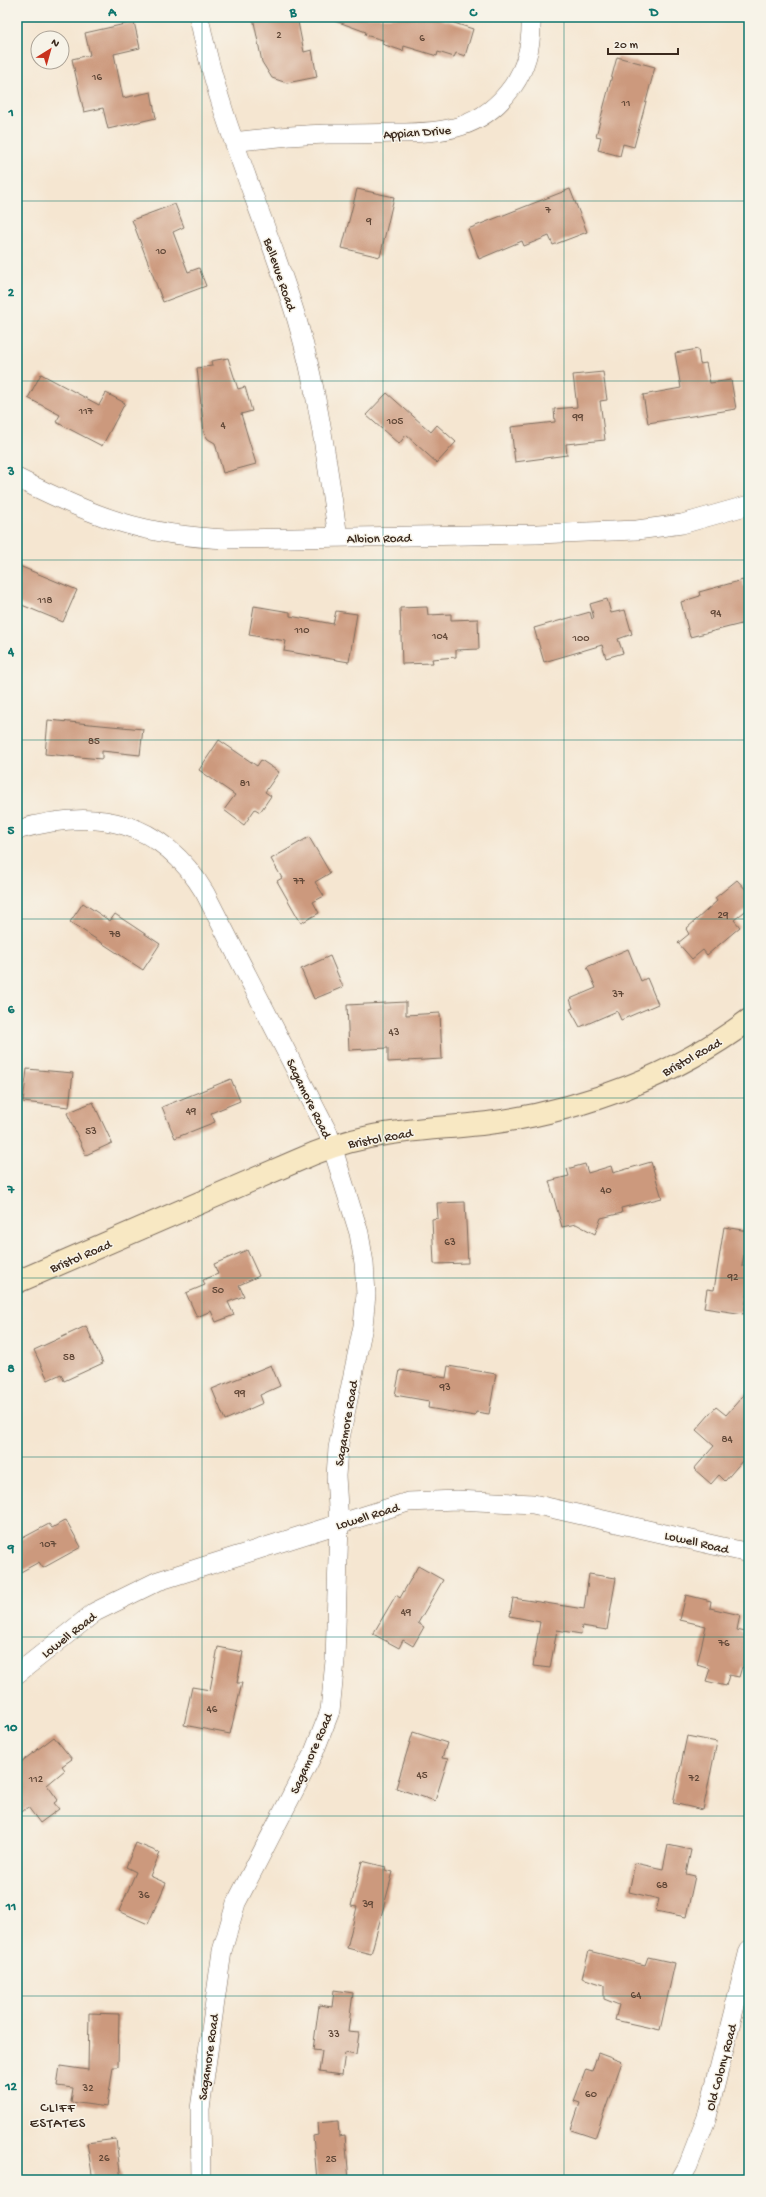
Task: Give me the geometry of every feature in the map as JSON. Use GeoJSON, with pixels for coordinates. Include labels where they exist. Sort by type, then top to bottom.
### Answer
{"type":"FeatureCollection","features":[{"type":"Feature","properties":{"kind":"street","name":"Bellevue Road"},"geometry":{"type":"LineString","coordinates":[[199,17],[211,69],[234,142],[288,293],[308,360],[316,400],[338,537]]}},
{"type":"Feature","properties":{"kind":"street","name":"Appian Drive"},"geometry":{"type":"LineString","coordinates":[[234,142],[314,134],[432,132],[453,130],[471,123],[488,113],[502,100],[520,75],[530,45],[531,17]]}},
{"type":"Feature","properties":{"kind":"street","name":"Albion Road"},"geometry":{"type":"LineString","coordinates":[[17,478],[63,501],[106,519],[158,533],[228,539],[537,534],[637,530],[682,524],[749,505]]}},
{"type":"Feature","properties":{"kind":"street","name":"Sagamore Road"},"geometry":{"type":"LineString","coordinates":[[17,830],[63,820],[85,819],[108,821],[131,828],[153,838],[183,861],[205,893],[315,1105],[333,1147],[359,1233],[364,1262],[366,1286],[363,1326],[338,1448],[336,1476],[339,1523],[335,1661],[330,1711],[314,1752],[236,1903],[222,1951],[200,2109],[201,2180]]}},
{"type":"Feature","properties":{"kind":"street","name":"Bristol Road"},"geometry":{"type":"LineString","coordinates":[[17,1282],[294,1162],[333,1147],[384,1134],[516,1119],[590,1100],[640,1082],[671,1068],[718,1042],[749,1020]]}},
{"type":"Feature","properties":{"kind":"street","name":"Lowell Road"},"geometry":{"type":"LineString","coordinates":[[17,1674],[95,1612],[158,1581],[408,1502],[457,1500],[533,1504],[749,1552]]}},
{"type":"Feature","properties":{"kind":"street","name":"Old Colony Road"},"geometry":{"type":"LineString","coordinates":[[680,2180],[688,2166],[707,2117],[749,1950]]}},
{"type":"Feature","properties":{"kind":"building"},"geometry":{"type":"Polygon","coordinates":[[[253,17],[297,17],[304,52],[312,50],[317,77],[287,83],[272,78],[262,62],[253,17]]]}},
{"type":"Feature","properties":{"kind":"building"},"geometry":{"type":"Polygon","coordinates":[[[333,17],[435,17],[473,29],[465,56],[456,53],[454,57],[438,52],[437,56],[404,46],[403,51],[382,44],[383,40],[365,35],[366,32],[333,20],[333,17]]]}},
{"type":"Feature","properties":{"kind":"building"},"geometry":{"type":"Polygon","coordinates":[[[134,22],[140,48],[114,54],[123,98],[151,92],[156,118],[108,129],[103,108],[84,112],[72,59],[90,55],[85,33],[134,22]]]}},
{"type":"Feature","properties":{"kind":"building"},"geometry":{"type":"Polygon","coordinates":[[[617,57],[655,67],[634,147],[623,144],[620,156],[598,150],[601,137],[596,136],[617,57]]]}},
{"type":"Feature","properties":{"kind":"building"},"geometry":{"type":"Polygon","coordinates":[[[357,189],[394,197],[380,257],[342,248],[357,189]]]}},
{"type":"Feature","properties":{"kind":"building"},"geometry":{"type":"Polygon","coordinates":[[[570,189],[587,232],[553,245],[549,236],[524,246],[522,241],[479,259],[468,229],[570,189]]]}},
{"type":"Feature","properties":{"kind":"building"},"geometry":{"type":"Polygon","coordinates":[[[175,204],[184,227],[173,232],[188,272],[199,268],[206,286],[163,302],[132,220],[175,204]]]}},
{"type":"Feature","properties":{"kind":"building"},"geometry":{"type":"Polygon","coordinates":[[[698,349],[700,364],[706,363],[710,383],[731,380],[736,409],[648,423],[643,395],[681,388],[675,353],[698,349]]]}},
{"type":"Feature","properties":{"kind":"building"},"geometry":{"type":"Polygon","coordinates":[[[228,358],[238,389],[245,387],[252,411],[241,414],[256,464],[223,473],[215,443],[208,439],[204,433],[197,368],[212,366],[211,361],[228,358]]]}},
{"type":"Feature","properties":{"kind":"building"},"geometry":{"type":"Polygon","coordinates":[[[603,372],[607,400],[600,401],[605,440],[566,444],[567,455],[515,462],[511,427],[555,422],[554,409],[577,407],[573,375],[603,372]]]}},
{"type":"Feature","properties":{"kind":"building"},"geometry":{"type":"Polygon","coordinates":[[[41,374],[99,405],[106,393],[125,403],[102,446],[56,422],[60,415],[28,398],[41,374]]]}},
{"type":"Feature","properties":{"kind":"building"},"geometry":{"type":"Polygon","coordinates":[[[387,393],[431,432],[437,425],[456,442],[437,463],[406,435],[399,444],[366,415],[387,393]]]}},
{"type":"Feature","properties":{"kind":"building"},"geometry":{"type":"Polygon","coordinates":[[[17,565],[77,590],[63,622],[17,603],[17,565]]]}},
{"type":"Feature","properties":{"kind":"building"},"geometry":{"type":"Polygon","coordinates":[[[743,580],[744,586],[749,585],[749,622],[690,637],[681,602],[700,596],[699,592],[743,580]]]}},
{"type":"Feature","properties":{"kind":"building"},"geometry":{"type":"Polygon","coordinates":[[[607,599],[611,613],[625,610],[632,634],[618,639],[623,653],[606,658],[602,645],[544,662],[534,628],[590,612],[592,619],[594,618],[590,604],[607,599]]]}},
{"type":"Feature","properties":{"kind":"building"},"geometry":{"type":"Polygon","coordinates":[[[254,606],[290,612],[290,616],[333,624],[336,611],[357,614],[349,662],[284,651],[286,641],[249,635],[254,606]]]}},
{"type":"Feature","properties":{"kind":"building"},"geometry":{"type":"Polygon","coordinates":[[[427,607],[428,615],[451,614],[451,620],[478,619],[479,649],[456,650],[456,657],[432,659],[433,663],[402,664],[400,608],[427,607]]]}},
{"type":"Feature","properties":{"kind":"building"},"geometry":{"type":"Polygon","coordinates":[[[48,720],[143,729],[140,755],[102,751],[102,759],[45,754],[48,720]]]}},
{"type":"Feature","properties":{"kind":"building"},"geometry":{"type":"Polygon","coordinates":[[[219,740],[257,766],[261,760],[279,772],[265,792],[271,796],[260,812],[255,809],[244,825],[224,810],[235,795],[199,770],[219,740]]]}},
{"type":"Feature","properties":{"kind":"building"},"geometry":{"type":"Polygon","coordinates":[[[309,837],[330,873],[315,882],[324,896],[313,902],[319,913],[301,923],[277,881],[282,878],[271,859],[309,837]]]}},
{"type":"Feature","properties":{"kind":"building"},"geometry":{"type":"Polygon","coordinates":[[[737,880],[749,893],[749,908],[734,920],[740,927],[707,955],[703,950],[692,959],[678,943],[689,934],[686,929],[717,901],[715,898],[737,880]]]}},
{"type":"Feature","properties":{"kind":"building"},"geometry":{"type":"Polygon","coordinates":[[[83,903],[110,921],[115,914],[160,944],[143,970],[70,922],[83,903]]]}},
{"type":"Feature","properties":{"kind":"building"},"geometry":{"type":"Polygon","coordinates":[[[628,949],[641,981],[647,978],[658,1004],[621,1020],[617,1011],[580,1027],[570,1009],[573,1008],[570,999],[596,988],[587,967],[628,949]]]}},
{"type":"Feature","properties":{"kind":"building"},"geometry":{"type":"Polygon","coordinates":[[[330,956],[343,987],[314,999],[301,969],[330,956]]]}},
{"type":"Feature","properties":{"kind":"building"},"geometry":{"type":"Polygon","coordinates":[[[406,1002],[406,1015],[440,1013],[442,1059],[388,1062],[388,1048],[349,1050],[347,1005],[406,1002]]]}},
{"type":"Feature","properties":{"kind":"building"},"geometry":{"type":"Polygon","coordinates":[[[27,1069],[73,1073],[69,1107],[23,1102],[27,1069]]]}},
{"type":"Feature","properties":{"kind":"building"},"geometry":{"type":"Polygon","coordinates":[[[231,1079],[240,1101],[211,1113],[215,1122],[175,1138],[162,1107],[231,1079]]]}},
{"type":"Feature","properties":{"kind":"building"},"geometry":{"type":"Polygon","coordinates":[[[93,1102],[112,1143],[86,1155],[67,1113],[93,1102]]]}},
{"type":"Feature","properties":{"kind":"building"},"geometry":{"type":"Polygon","coordinates":[[[651,1162],[662,1198],[621,1208],[622,1213],[601,1218],[595,1234],[576,1224],[562,1227],[549,1181],[569,1176],[567,1169],[585,1164],[588,1173],[611,1166],[613,1173],[651,1162]]]}},
{"type":"Feature","properties":{"kind":"building"},"geometry":{"type":"Polygon","coordinates":[[[465,1202],[468,1263],[434,1264],[432,1219],[438,1218],[437,1203],[465,1202]]]}},
{"type":"Feature","properties":{"kind":"building"},"geometry":{"type":"Polygon","coordinates":[[[724,1227],[748,1231],[742,1266],[749,1267],[749,1285],[744,1314],[704,1308],[707,1289],[714,1290],[724,1227]]]}},
{"type":"Feature","properties":{"kind":"building"},"geometry":{"type":"Polygon","coordinates":[[[247,1250],[259,1276],[239,1285],[244,1296],[228,1302],[234,1315],[216,1322],[211,1311],[197,1317],[186,1293],[205,1285],[203,1280],[218,1274],[214,1264],[247,1250]]]}},
{"type":"Feature","properties":{"kind":"building"},"geometry":{"type":"Polygon","coordinates":[[[86,1326],[103,1363],[64,1381],[61,1374],[48,1380],[34,1350],[86,1326]]]}},
{"type":"Feature","properties":{"kind":"building"},"geometry":{"type":"Polygon","coordinates":[[[271,1365],[280,1386],[260,1395],[263,1403],[225,1420],[212,1389],[271,1365]]]}},
{"type":"Feature","properties":{"kind":"building"},"geometry":{"type":"Polygon","coordinates":[[[448,1366],[496,1374],[489,1414],[476,1412],[475,1416],[428,1408],[429,1401],[395,1395],[400,1370],[446,1378],[448,1366]]]}},
{"type":"Feature","properties":{"kind":"building"},"geometry":{"type":"Polygon","coordinates":[[[749,1389],[749,1453],[725,1481],[719,1475],[711,1484],[694,1469],[714,1446],[696,1430],[716,1407],[726,1415],[749,1389]]]}},
{"type":"Feature","properties":{"kind":"building"},"geometry":{"type":"Polygon","coordinates":[[[66,1520],[81,1547],[43,1568],[39,1562],[17,1574],[17,1541],[49,1524],[52,1528],[66,1520]]]}},
{"type":"Feature","properties":{"kind":"building"},"geometry":{"type":"Polygon","coordinates":[[[418,1566],[443,1580],[418,1623],[424,1627],[413,1646],[403,1640],[399,1648],[373,1634],[396,1595],[400,1598],[418,1566]]]}},
{"type":"Feature","properties":{"kind":"building"},"geometry":{"type":"Polygon","coordinates":[[[589,1574],[616,1578],[607,1630],[582,1626],[581,1634],[557,1630],[550,1668],[533,1666],[540,1622],[510,1616],[513,1598],[584,1609],[589,1574]]]}},
{"type":"Feature","properties":{"kind":"building"},"geometry":{"type":"Polygon","coordinates":[[[686,1595],[711,1601],[710,1608],[740,1615],[737,1630],[749,1633],[749,1669],[742,1667],[739,1677],[729,1675],[726,1686],[706,1681],[710,1669],[697,1665],[706,1626],[680,1620],[686,1595]]]}},
{"type":"Feature","properties":{"kind":"building"},"geometry":{"type":"Polygon","coordinates":[[[218,1647],[243,1652],[237,1683],[242,1683],[230,1734],[184,1725],[192,1687],[210,1690],[218,1647]]]}},
{"type":"Feature","properties":{"kind":"building"},"geometry":{"type":"Polygon","coordinates":[[[413,1732],[447,1743],[442,1758],[448,1759],[435,1801],[396,1788],[413,1732]]]}},
{"type":"Feature","properties":{"kind":"building"},"geometry":{"type":"Polygon","coordinates":[[[687,1736],[717,1742],[703,1810],[673,1803],[687,1736]]]}},
{"type":"Feature","properties":{"kind":"building"},"geometry":{"type":"Polygon","coordinates":[[[54,1737],[72,1759],[62,1766],[65,1770],[47,1785],[58,1800],[54,1803],[59,1809],[40,1823],[28,1807],[17,1816],[17,1765],[54,1737]]]}},
{"type":"Feature","properties":{"kind":"building"},"geometry":{"type":"Polygon","coordinates":[[[136,1843],[160,1853],[150,1876],[166,1883],[148,1924],[119,1911],[136,1872],[126,1867],[136,1843]]]}},
{"type":"Feature","properties":{"kind":"building"},"geometry":{"type":"Polygon","coordinates":[[[668,1845],[691,1850],[686,1874],[695,1876],[686,1917],[656,1911],[659,1899],[629,1892],[635,1863],[663,1869],[668,1845]]]}},
{"type":"Feature","properties":{"kind":"building"},"geometry":{"type":"Polygon","coordinates":[[[362,1861],[386,1867],[385,1870],[393,1872],[371,1954],[347,1948],[357,1907],[351,1906],[362,1861]]]}},
{"type":"Feature","properties":{"kind":"building"},"geometry":{"type":"Polygon","coordinates":[[[589,1951],[645,1965],[648,1957],[675,1963],[660,2030],[615,2020],[619,2005],[604,1999],[604,1985],[582,1978],[589,1951]]]}},
{"type":"Feature","properties":{"kind":"building"},"geometry":{"type":"Polygon","coordinates":[[[334,1990],[353,1993],[348,2032],[359,2033],[356,2055],[345,2053],[342,2075],[319,2072],[322,2051],[313,2050],[319,2005],[332,2007],[334,1990]]]}},
{"type":"Feature","properties":{"kind":"building"},"geometry":{"type":"Polygon","coordinates":[[[89,2013],[119,2014],[118,2067],[113,2067],[107,2107],[71,2102],[73,2088],[57,2086],[60,2066],[88,2070],[89,2013]]]}},
{"type":"Feature","properties":{"kind":"building"},"geometry":{"type":"Polygon","coordinates":[[[598,2053],[622,2062],[595,2138],[571,2130],[580,2103],[574,2101],[586,2069],[592,2071],[598,2053]]]}},
{"type":"Feature","properties":{"kind":"building"},"geometry":{"type":"Polygon","coordinates":[[[338,2121],[339,2136],[345,2135],[349,2180],[317,2180],[313,2136],[318,2135],[317,2123],[338,2121]]]}},
{"type":"Feature","properties":{"kind":"building"},"geometry":{"type":"Polygon","coordinates":[[[116,2139],[121,2180],[93,2180],[87,2143],[116,2139]]]}},
{"type":"Feature","properties":{"kind":"district","name":"CLIFF ESTATES"},"geometry":{"type":"Point","coordinates":[58,2114]}}]}
